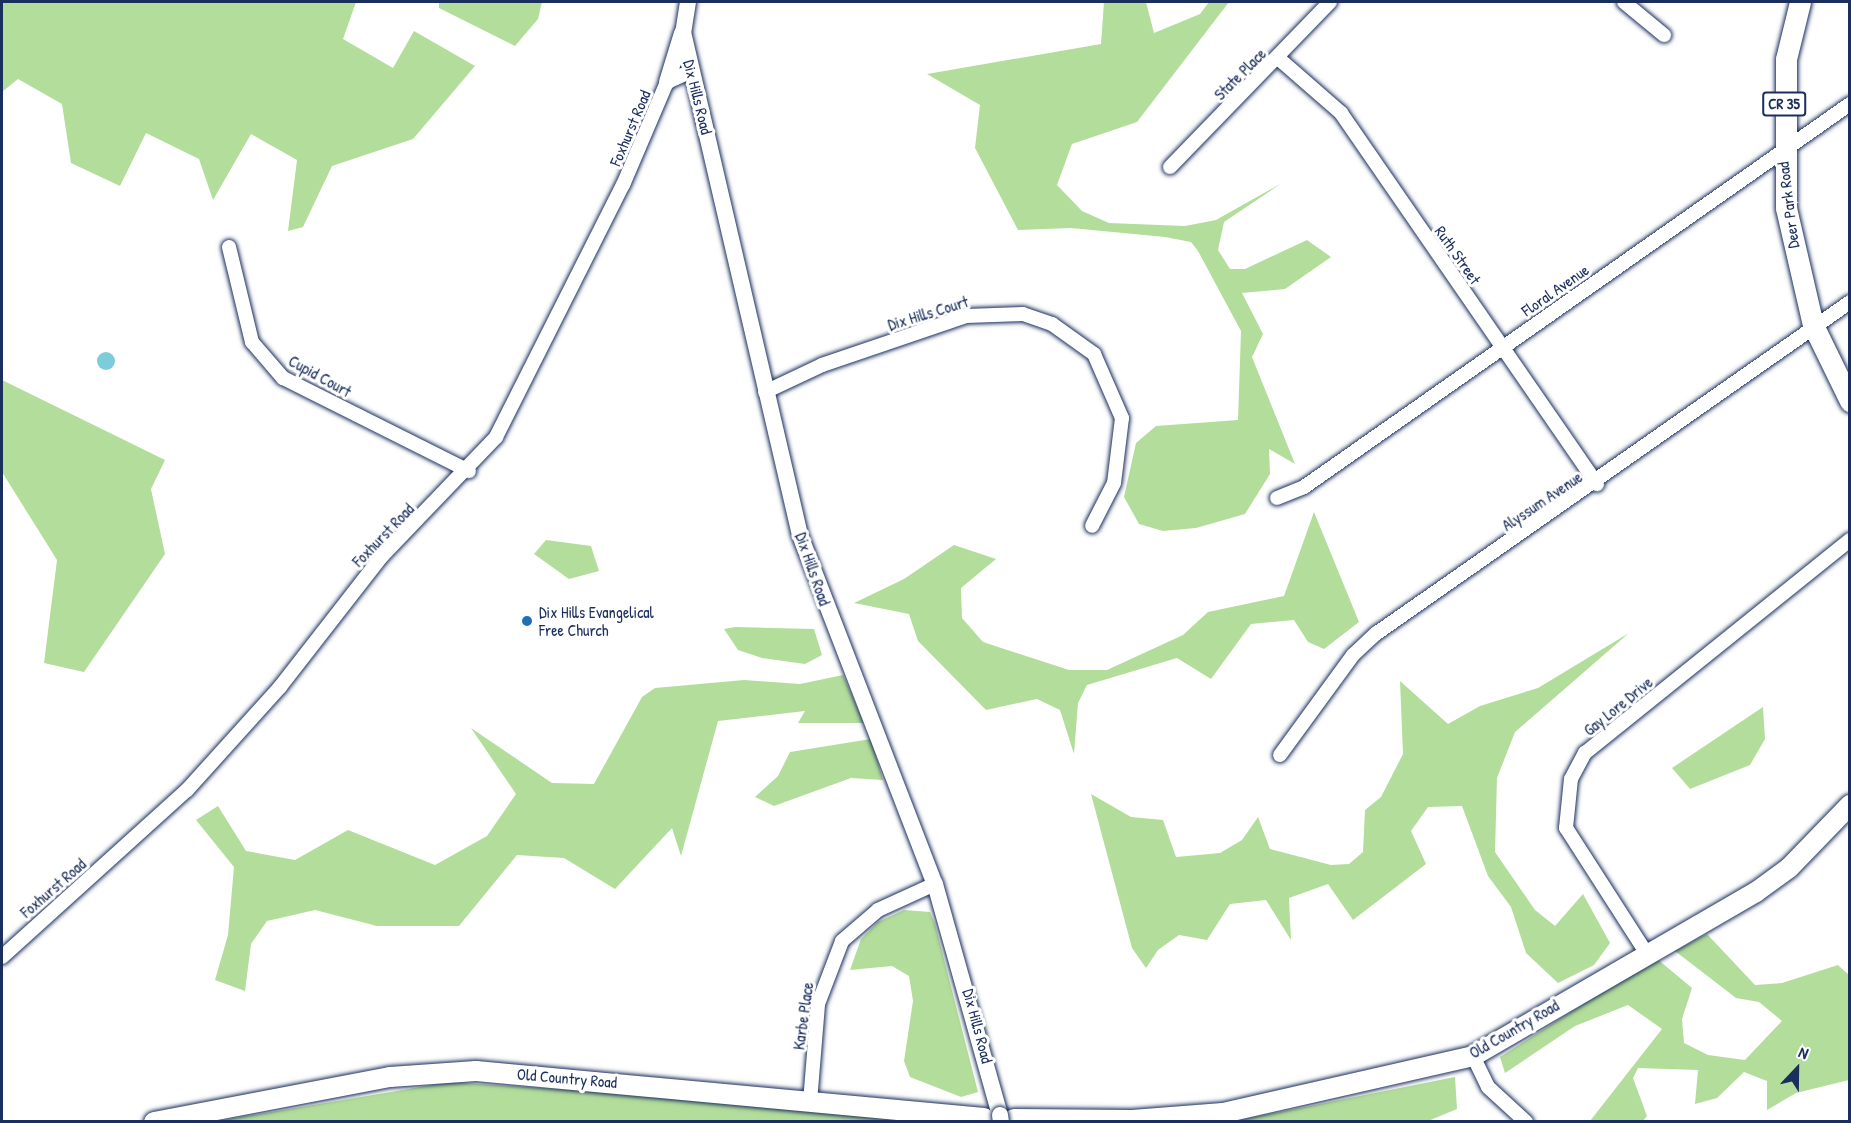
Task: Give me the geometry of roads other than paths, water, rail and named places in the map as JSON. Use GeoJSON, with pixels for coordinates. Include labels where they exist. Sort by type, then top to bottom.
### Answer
{"type":"FeatureCollection","features":[{"type":"Feature","properties":{"kind":"main road","name":"Deer Park Road"},"geometry":{"type":"LineString","coordinates":[[1800,2],[1786,58],[1782,150],[1793,247],[1813,325],[1850,401]]}},
{"type":"Feature","properties":{"kind":"main road","name":"Old Country Road"},"geometry":{"type":"LineString","coordinates":[[154,1122],[431,1072],[522,1074],[1000,1119],[1132,1120],[1222,1113],[1473,1056],[1789,868],[1850,805]]}},
{"type":"Feature","properties":{"kind":"street","name":"Dix Hills Road"},"geometry":{"type":"LineString","coordinates":[[688,2],[683,32],[765,392],[808,558],[935,884],[989,1070],[1000,1119]]}},
{"type":"Feature","properties":{"kind":"street","name":"State Place"},"geometry":{"type":"LineString","coordinates":[[1170,167],[1330,2]]}},
{"type":"Feature","properties":{"kind":"street"},"geometry":{"type":"LineString","coordinates":[[1624,2],[1664,35]]}},
{"type":"Feature","properties":{"kind":"street"},"geometry":{"type":"LineString","coordinates":[[667,82],[683,32]]}},
{"type":"Feature","properties":{"kind":"street","name":"Ruth Street"},"geometry":{"type":"LineString","coordinates":[[1278,58],[1341,112],[1597,484]]}},
{"type":"Feature","properties":{"kind":"street","name":"Foxhurst Road"},"geometry":{"type":"LineString","coordinates":[[2,957],[187,790],[280,687],[382,556],[469,471],[513,409],[667,82],[692,71]]}},
{"type":"Feature","properties":{"kind":"street","name":"Floral Avenue"},"geometry":{"type":"LineString","coordinates":[[1277,498],[1304,487],[1850,104]]}},
{"type":"Feature","properties":{"kind":"street","name":"Cupid Court"},"geometry":{"type":"LineString","coordinates":[[229,247],[252,342],[284,378],[469,471]]}},
{"type":"Feature","properties":{"kind":"street","name":"Alyssum Avenue"},"geometry":{"type":"LineString","coordinates":[[1281,755],[1353,655],[1377,633],[1597,484],[1813,325],[1850,302]]}},
{"type":"Feature","properties":{"kind":"street","name":"Dix Hills Court"},"geometry":{"type":"LineString","coordinates":[[765,392],[822,364],[966,316],[1023,314],[1052,324],[1094,354],[1122,418],[1114,483],[1092,526]]}},
{"type":"Feature","properties":{"kind":"street","name":"Gay Lore Drive"},"geometry":{"type":"LineString","coordinates":[[1647,954],[1566,828],[1571,779],[1585,753],[1850,540]]}},
{"type":"Feature","properties":{"kind":"street","name":"Karbe Place"},"geometry":{"type":"LineString","coordinates":[[810,1102],[818,1004],[842,941],[878,910],[935,884]]}},
{"type":"Feature","properties":{"kind":"street"},"geometry":{"type":"LineString","coordinates":[[1473,1056],[1488,1087],[1526,1122]]}},
{"type":"Feature","properties":{"kind":"water"},"geometry":{"type":"Polygon","coordinates":[[[102,352],[110,352],[115,357],[113,368],[102,370],[97,365],[97,357],[102,352]]]}},
{"type":"Feature","properties":{"kind":"place","name":"Dix Hills Evangelical Free Church"},"geometry":{"type":"Point","coordinates":[527,621]}}]}
